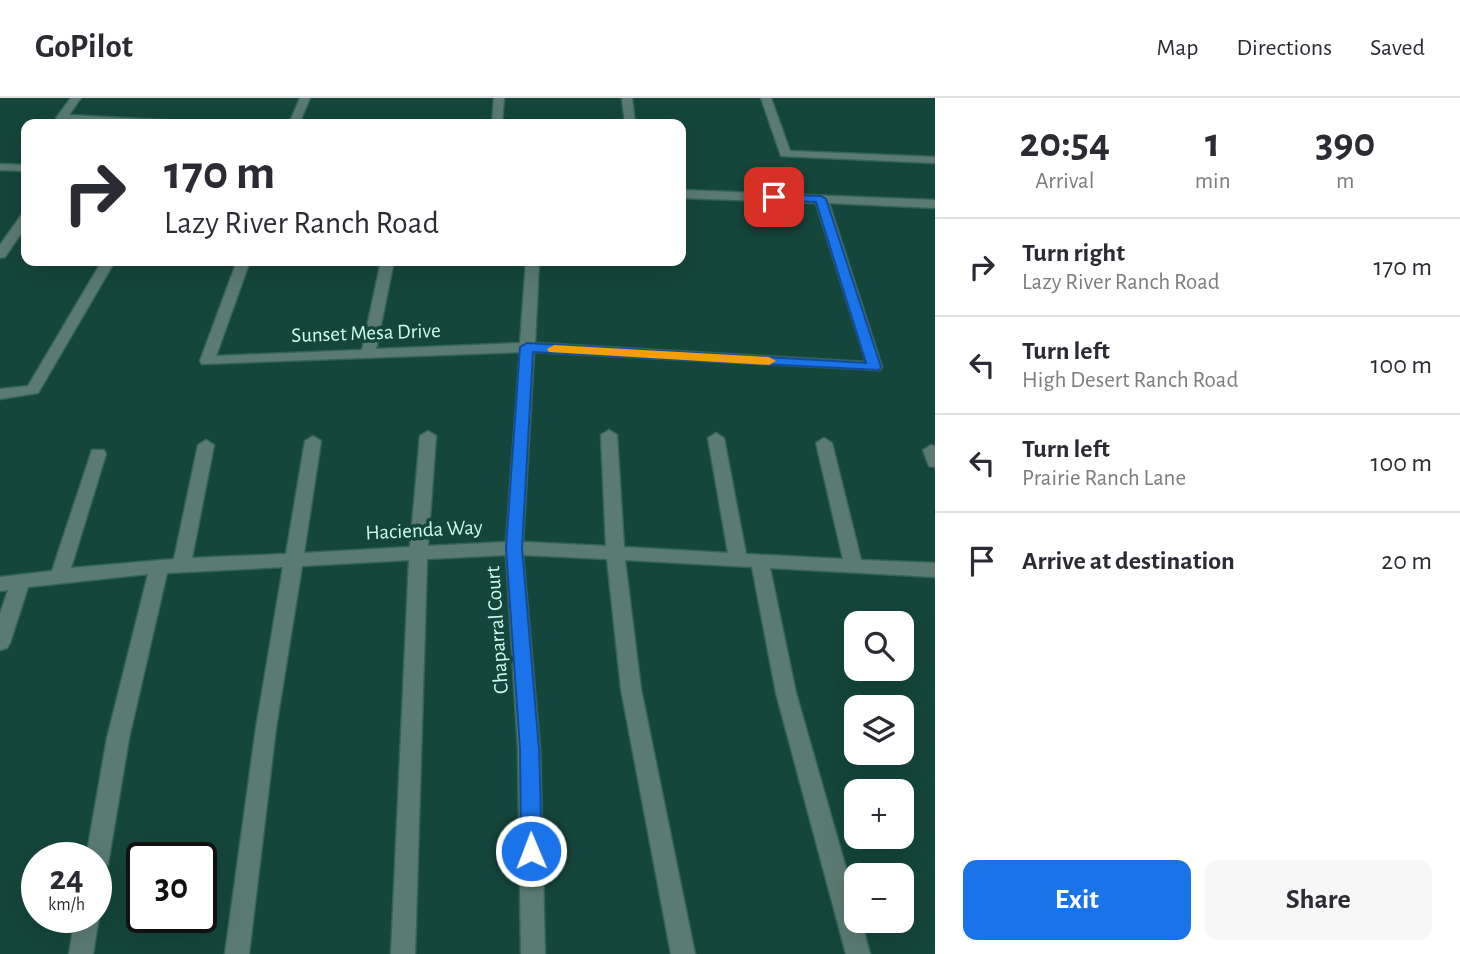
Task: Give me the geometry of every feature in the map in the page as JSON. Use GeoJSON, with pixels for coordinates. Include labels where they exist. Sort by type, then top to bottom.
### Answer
{"type":"FeatureCollection","features":[{"type":"Feature","properties":{"kind":"street"},"geometry":{"type":"LineString","coordinates":[[76,98],[61,118],[81,119]]}},
{"type":"Feature","properties":{"kind":"street"},"geometry":{"type":"LineString","coordinates":[[296,119],[305,98]]}},
{"type":"Feature","properties":{"kind":"street"},"geometry":{"type":"LineString","coordinates":[[497,119],[499,98]]}},
{"type":"Feature","properties":{"kind":"street"},"geometry":{"type":"LineString","coordinates":[[627,98],[629,119]]}},
{"type":"Feature","properties":{"kind":"street"},"geometry":{"type":"LineString","coordinates":[[766,98],[785,154],[935,160]]}},
{"type":"Feature","properties":{"kind":"street"},"geometry":{"type":"LineString","coordinates":[[0,167],[21,168]]}},
{"type":"Feature","properties":{"kind":"street"},"geometry":{"type":"LineString","coordinates":[[686,194],[935,204]]}},
{"type":"Feature","properties":{"kind":"street","name":"Sunset Mesa Drive"},"geometry":{"type":"LineString","coordinates":[[241,266],[207,361],[527,347],[875,367],[821,199]]}},
{"type":"Feature","properties":{"kind":"street"},"geometry":{"type":"LineString","coordinates":[[0,254],[21,224]]}},
{"type":"Feature","properties":{"kind":"street"},"geometry":{"type":"LineString","coordinates":[[0,394],[33,390],[105,266]]}},
{"type":"Feature","properties":{"kind":"street"},"geometry":{"type":"LineString","coordinates":[[368,354],[386,266]]}},
{"type":"Feature","properties":{"kind":"street","name":"Chaparral Court"},"geometry":{"type":"LineString","coordinates":[[533,266],[514,548],[529,749],[533,954]]}},
{"type":"Feature","properties":{"kind":"street"},"geometry":{"type":"LineString","coordinates":[[609,435],[615,553],[631,689],[683,954]]}},
{"type":"Feature","properties":{"kind":"street"},"geometry":{"type":"LineString","coordinates":[[403,954],[418,553],[428,436]]}},
{"type":"Feature","properties":{"kind":"street"},"geometry":{"type":"LineString","coordinates":[[716,438],[858,954]]}},
{"type":"Feature","properties":{"kind":"street"},"geometry":{"type":"LineString","coordinates":[[237,954],[266,728],[313,441]]}},
{"type":"Feature","properties":{"kind":"street"},"geometry":{"type":"LineString","coordinates":[[824,443],[854,566]]}},
{"type":"Feature","properties":{"kind":"street"},"geometry":{"type":"LineString","coordinates":[[182,565],[206,445]]}},
{"type":"Feature","properties":{"kind":"street"},"geometry":{"type":"LineString","coordinates":[[60,576],[98,454]]}},
{"type":"Feature","properties":{"kind":"street","name":"Hacienda Way"},"geometry":{"type":"LineString","coordinates":[[0,584],[159,566],[514,548],[854,566],[934,573]]}},
{"type":"Feature","properties":{"kind":"street"},"geometry":{"type":"LineString","coordinates":[[100,842],[118,738],[159,566]]}},
{"type":"Feature","properties":{"kind":"street"},"geometry":{"type":"LineString","coordinates":[[0,643],[20,582]]}},
{"type":"Feature","properties":{"kind":"street"},"geometry":{"type":"LineString","coordinates":[[81,954],[84,933]]}},
{"type":"Feature","properties":{"kind":"slow traffic"},"geometry":{"type":"LineString","coordinates":[[554,349],[769,361]]}},
{"type":"Feature","properties":{"kind":"route"},"geometry":{"type":"LineString","coordinates":[[531,851],[529,749],[514,548],[527,347],[875,367],[821,199],[774,197]]}}]}
